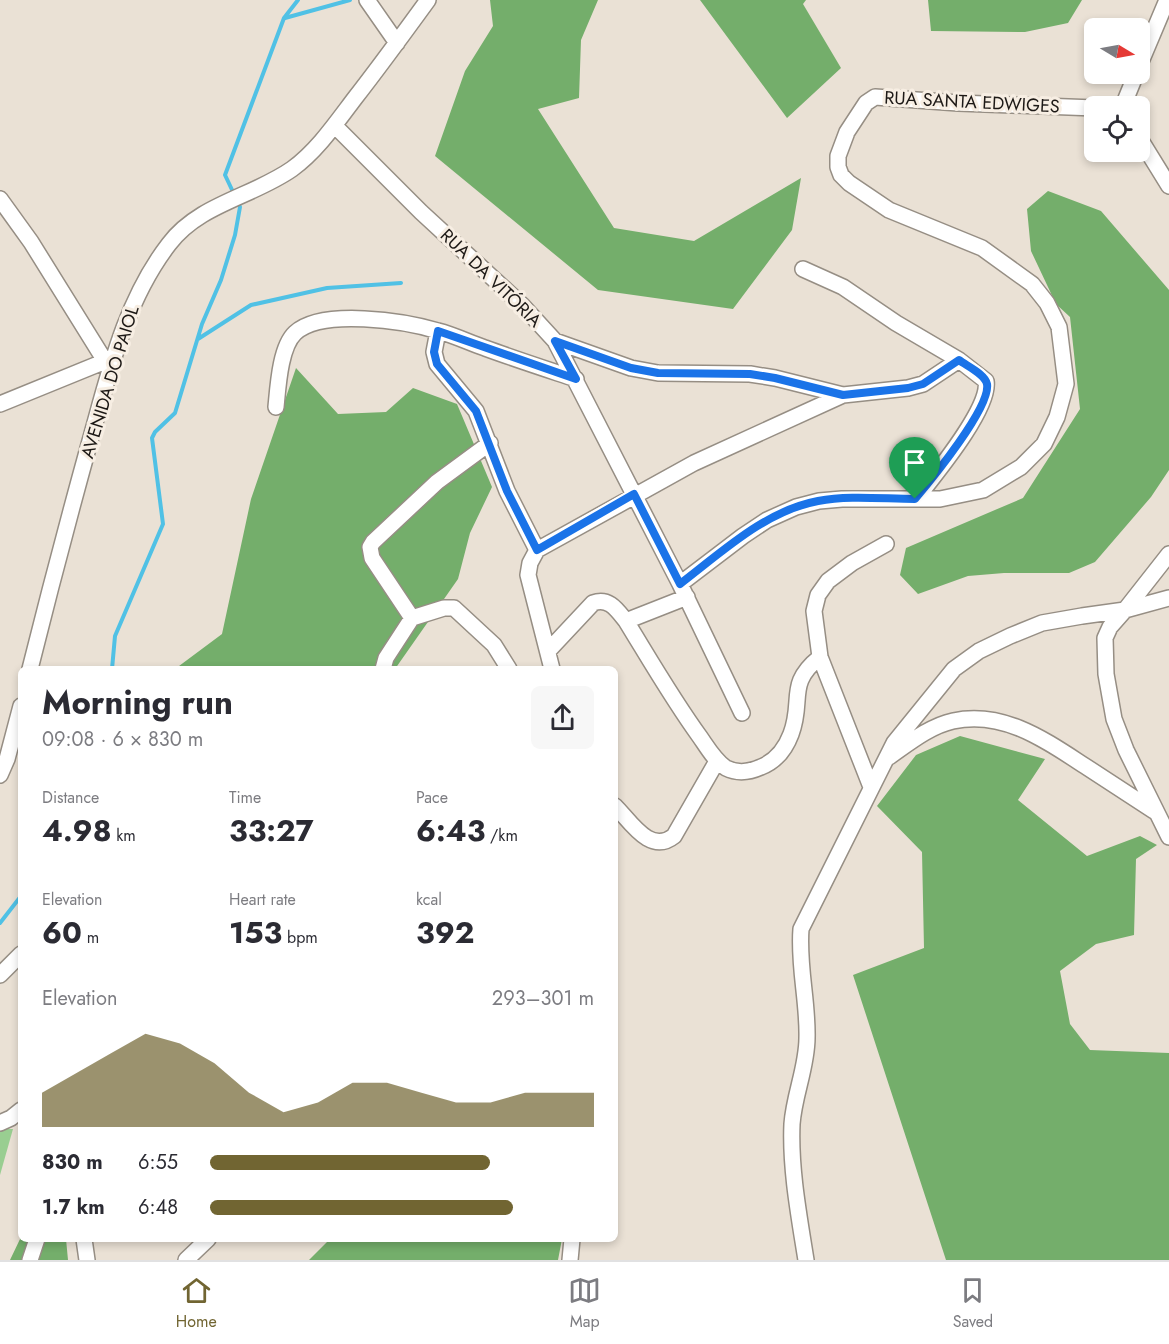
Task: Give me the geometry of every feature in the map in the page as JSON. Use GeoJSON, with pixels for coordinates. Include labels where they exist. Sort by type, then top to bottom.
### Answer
{"type":"FeatureCollection","features":[{"type":"Feature","properties":{"kind":"street"},"geometry":{"type":"LineString","coordinates":[[367,0],[397,44]]}},
{"type":"Feature","properties":{"kind":"street","name":"AVENIDA DO PAIOL"},"geometry":{"type":"LineString","coordinates":[[31,666],[109,359],[143,282],[170,242],[201,214],[258,188],[292,169],[308,155],[334,126],[428,0]]}},
{"type":"Feature","properties":{"kind":"street"},"geometry":{"type":"LineString","coordinates":[[1150,40],[1167,0]]}},
{"type":"Feature","properties":{"kind":"street","name":"RUA SANTA EDWIGES"},"geometry":{"type":"LineString","coordinates":[[626,621],[683,590],[767,520],[796,507],[819,501],[940,499],[983,490],[1021,467],[1044,444],[1057,417],[1066,384],[1059,327],[1047,303],[1032,284],[982,248],[889,210],[849,183],[841,175],[838,156],[847,132],[866,103],[875,97],[1084,108]]}},
{"type":"Feature","properties":{"kind":"street","name":"RUA DA VITÓRIA"},"geometry":{"type":"LineString","coordinates":[[334,126],[421,212],[522,306],[555,341],[683,590],[742,713]]}},
{"type":"Feature","properties":{"kind":"street"},"geometry":{"type":"LineString","coordinates":[[1150,155],[1169,186]]}},
{"type":"Feature","properties":{"kind":"street"},"geometry":{"type":"LineString","coordinates":[[0,199],[109,359],[0,404]]}},
{"type":"Feature","properties":{"kind":"street"},"geometry":{"type":"LineString","coordinates":[[803,269],[843,287],[984,378],[987,389],[979,409],[949,457],[915,499]]}},
{"type":"Feature","properties":{"kind":"street"},"geometry":{"type":"LineString","coordinates":[[276,407],[280,369],[294,333],[310,324],[329,320],[382,320],[438,331],[576,379]]}},
{"type":"Feature","properties":{"kind":"street"},"geometry":{"type":"LineString","coordinates":[[438,331],[434,352],[437,364],[476,411],[507,491],[537,550]]}},
{"type":"Feature","properties":{"kind":"street"},"geometry":{"type":"LineString","coordinates":[[555,341],[631,368],[658,373],[750,374],[843,395]]}},
{"type":"Feature","properties":{"kind":"street"},"geometry":{"type":"LineString","coordinates":[[551,666],[528,575],[530,563],[537,550],[634,494],[694,463],[843,395],[908,388],[923,384],[959,360]]}},
{"type":"Feature","properties":{"kind":"street"},"geometry":{"type":"LineString","coordinates":[[412,618],[372,558],[370,547],[437,482],[490,443]]}},
{"type":"Feature","properties":{"kind":"street"},"geometry":{"type":"LineString","coordinates":[[871,788],[820,657],[814,611],[818,595],[828,581],[886,544]]}},
{"type":"Feature","properties":{"kind":"street"},"geometry":{"type":"LineString","coordinates":[[1167,562],[1110,627],[1105,638],[1107,683],[1114,719],[1154,811],[1169,837]]}},
{"type":"Feature","properties":{"kind":"street"},"geometry":{"type":"LineString","coordinates":[[806,1260],[793,1163],[792,1125],[795,1096],[807,1039],[799,950],[801,929],[871,788],[889,757],[894,742],[954,669],[979,651],[1042,623],[1125,610],[1169,598]]}},
{"type":"Feature","properties":{"kind":"street"},"geometry":{"type":"LineString","coordinates":[[548,651],[593,603],[599,601],[612,605],[626,621],[683,713],[717,761],[733,770],[746,772],[773,762],[783,751],[791,734],[798,704],[798,683],[804,672],[820,657]]}},
{"type":"Feature","properties":{"kind":"street"},"geometry":{"type":"LineString","coordinates":[[383,666],[412,618],[450,607],[459,611],[494,645],[506,666]]}},
{"type":"Feature","properties":{"kind":"street"},"geometry":{"type":"LineString","coordinates":[[0,775],[7,759],[18,717]]}},
{"type":"Feature","properties":{"kind":"street"},"geometry":{"type":"LineString","coordinates":[[889,757],[931,729],[953,721],[991,719],[1040,736],[1154,811]]}},
{"type":"Feature","properties":{"kind":"street"},"geometry":{"type":"LineString","coordinates":[[618,809],[648,839],[659,843],[668,841],[674,836],[717,761]]}},
{"type":"Feature","properties":{"kind":"street"},"geometry":{"type":"LineString","coordinates":[[0,975],[18,957]]}},
{"type":"Feature","properties":{"kind":"street"},"geometry":{"type":"LineString","coordinates":[[0,1123],[18,1112]]}},
{"type":"Feature","properties":{"kind":"street"},"geometry":{"type":"LineString","coordinates":[[30,1260],[36,1242]]}},
{"type":"Feature","properties":{"kind":"street"},"geometry":{"type":"LineString","coordinates":[[84,1242],[87,1260]]}},
{"type":"Feature","properties":{"kind":"street"},"geometry":{"type":"LineString","coordinates":[[186,1260],[205,1242]]}},
{"type":"Feature","properties":{"kind":"street"},"geometry":{"type":"LineString","coordinates":[[570,1260],[572,1242]]}},
{"type":"Feature","properties":{"kind":"green space"},"geometry":{"type":"Polygon","coordinates":[[[490,0],[598,0],[581,40],[579,98],[538,109],[614,228],[694,241],[801,178],[792,230],[733,309],[598,290],[435,156],[465,71],[493,26],[490,0]]]}},
{"type":"Feature","properties":{"kind":"green space"},"geometry":{"type":"Polygon","coordinates":[[[700,0],[806,0],[803,4],[841,68],[787,118],[700,0]]]}},
{"type":"Feature","properties":{"kind":"green space"},"geometry":{"type":"Polygon","coordinates":[[[928,0],[1082,0],[1068,23],[1025,32],[931,31],[928,0]]]}},
{"type":"Feature","properties":{"kind":"green space"},"geometry":{"type":"Polygon","coordinates":[[[1048,191],[1101,211],[1169,290],[1169,470],[1151,497],[1095,562],[1069,573],[1004,573],[968,576],[918,594],[900,575],[906,548],[1023,498],[1080,409],[1070,317],[1056,304],[1031,251],[1027,209],[1048,191]]]}},
{"type":"Feature","properties":{"kind":"green space"},"geometry":{"type":"Polygon","coordinates":[[[296,368],[338,414],[386,412],[413,388],[457,404],[492,487],[470,533],[458,579],[397,666],[179,666],[222,634],[251,499],[296,368]]]}},
{"type":"Feature","properties":{"kind":"green space"},"geometry":{"type":"Polygon","coordinates":[[[960,736],[1045,759],[1018,800],[1087,856],[1140,836],[1157,845],[1136,859],[1134,935],[1096,944],[1060,971],[1070,1024],[1090,1050],[1169,1053],[1169,1260],[946,1260],[853,975],[924,948],[922,852],[877,806],[916,755],[960,736]]]}},
{"type":"Feature","properties":{"kind":"green space"},"geometry":{"type":"Polygon","coordinates":[[[0,1129],[13,1129],[0,1175],[0,1129]]]}},
{"type":"Feature","properties":{"kind":"green space"},"geometry":{"type":"Polygon","coordinates":[[[19,1242],[66,1242],[68,1260],[10,1260],[19,1242]]]}},
{"type":"Feature","properties":{"kind":"green space"},"geometry":{"type":"Polygon","coordinates":[[[327,1242],[561,1242],[558,1260],[309,1260],[327,1242]]]}},
{"type":"Feature","properties":{"kind":"waterway"},"geometry":{"type":"LineString","coordinates":[[234,194],[225,175],[284,18],[298,0]]}},
{"type":"Feature","properties":{"kind":"waterway"},"geometry":{"type":"LineString","coordinates":[[285,18],[350,0]]}},
{"type":"Feature","properties":{"kind":"waterway"},"geometry":{"type":"LineString","coordinates":[[112,666],[115,636],[163,524],[152,438],[155,432],[175,413],[202,324],[221,280],[235,235],[240,207],[237,200]]}},
{"type":"Feature","properties":{"kind":"waterway"},"geometry":{"type":"LineString","coordinates":[[198,339],[251,305],[327,288],[401,283]]}},
{"type":"Feature","properties":{"kind":"waterway"},"geometry":{"type":"LineString","coordinates":[[0,923],[18,900]]}},
{"type":"Feature","properties":{"kind":"route"},"geometry":{"type":"LineString","coordinates":[[438,331],[576,379],[555,341],[631,368],[658,373],[750,374],[843,395],[908,388],[923,384],[959,360],[984,378],[987,389],[979,409],[949,457],[915,499],[842,499],[819,501],[796,507],[767,520],[680,584],[634,494],[537,550],[507,491],[476,411],[437,364],[434,352],[438,331]]}}]}
